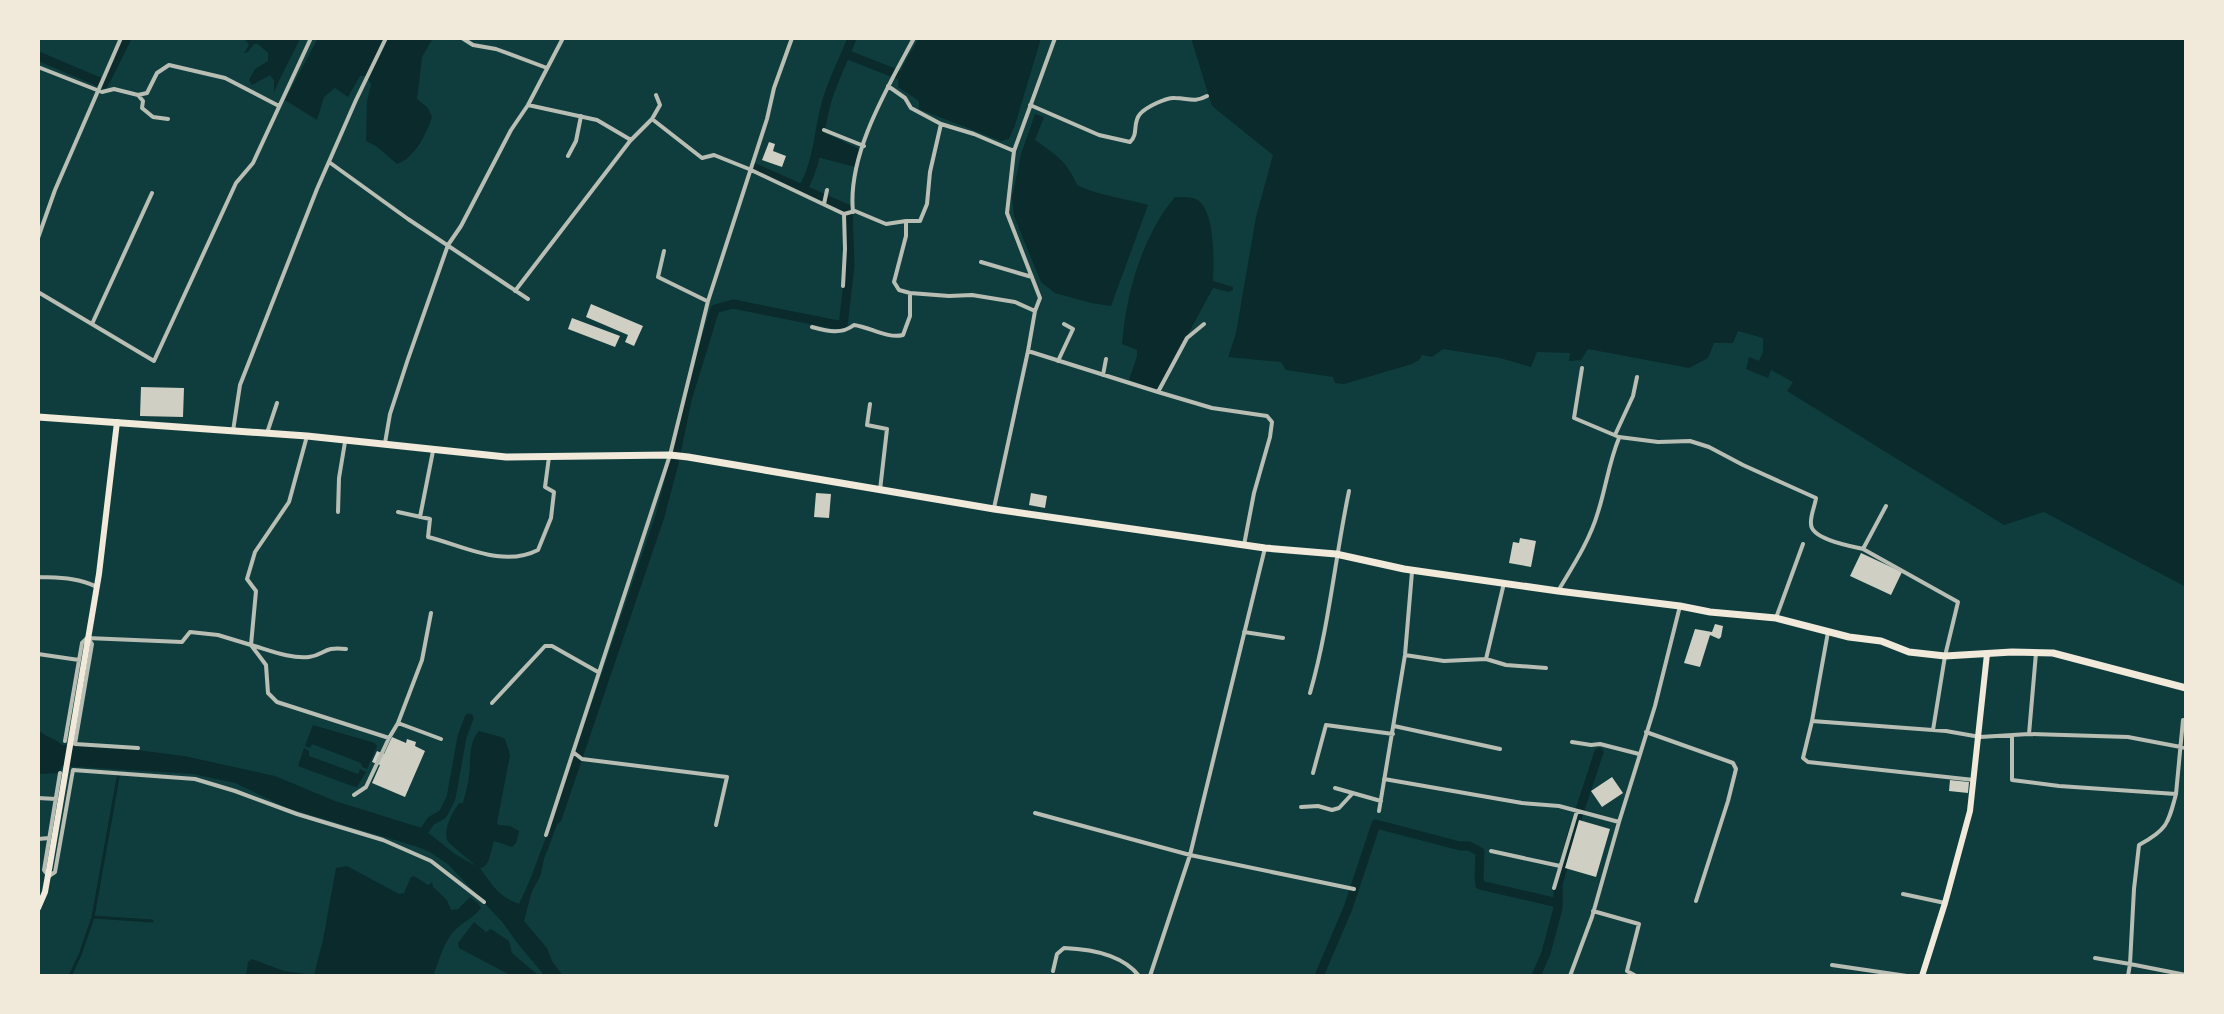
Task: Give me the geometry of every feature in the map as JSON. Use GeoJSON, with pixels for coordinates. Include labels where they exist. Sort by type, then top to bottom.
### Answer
{"type":"FeatureCollection","features":[{"type":"Feature","properties":{"kind":"main road"},"geometry":{"type":"LineString","coordinates":[[38,417],[345,439],[506,457],[672,455],[994,509],[1265,548],[1336,554],[1413,570],[1723,614],[1776,618],[1849,637],[1881,641],[1909,652],[1945,656],[2037,651],[2053,653],[2186,688]]}},
{"type":"Feature","properties":{"kind":"main road"},"geometry":{"type":"LineString","coordinates":[[38,908],[48,876],[97,587],[117,422]]}},
{"type":"Feature","properties":{"kind":"main road"},"geometry":{"type":"LineString","coordinates":[[1922,976],[1970,811],[1987,654]]}},
{"type":"Feature","properties":{"kind":"street"},"geometry":{"type":"LineString","coordinates":[[38,238],[55,190],[121,38]]}},
{"type":"Feature","properties":{"kind":"street"},"geometry":{"type":"LineString","coordinates":[[38,292],[154,361],[236,183],[253,163],[311,38]]}},
{"type":"Feature","properties":{"kind":"street"},"geometry":{"type":"LineString","coordinates":[[233,431],[240,385],[329,162],[386,38]]}},
{"type":"Feature","properties":{"kind":"street"},"geometry":{"type":"LineString","coordinates":[[462,38],[473,45],[496,49],[547,68]]}},
{"type":"Feature","properties":{"kind":"street"},"geometry":{"type":"LineString","coordinates":[[385,443],[423,312],[448,245],[563,38]]}},
{"type":"Feature","properties":{"kind":"street"},"geometry":{"type":"LineString","coordinates":[[546,835],[672,455],[708,301],[792,38]]}},
{"type":"Feature","properties":{"kind":"street"},"geometry":{"type":"LineString","coordinates":[[853,212],[853,187],[864,146],[888,86],[914,38]]}},
{"type":"Feature","properties":{"kind":"street"},"geometry":{"type":"LineString","coordinates":[[994,509],[1040,298],[1007,213],[1014,151],[1055,38]]}},
{"type":"Feature","properties":{"kind":"street"},"geometry":{"type":"LineString","coordinates":[[38,67],[102,92],[114,89],[138,95],[147,93],[157,73],[169,65],[225,78],[279,106]]}},
{"type":"Feature","properties":{"kind":"street"},"geometry":{"type":"LineString","coordinates":[[888,86],[905,98],[911,108],[941,124],[1014,151]]}},
{"type":"Feature","properties":{"kind":"street"},"geometry":{"type":"LineString","coordinates":[[138,95],[143,101],[142,108],[153,117],[168,119]]}},
{"type":"Feature","properties":{"kind":"street"},"geometry":{"type":"LineString","coordinates":[[515,291],[631,140],[652,119],[660,105],[656,95]]}},
{"type":"Feature","properties":{"kind":"street"},"geometry":{"type":"LineString","coordinates":[[1030,105],[1099,135],[1130,142],[1136,136],[1136,119],[1143,111],[1174,97],[1197,100],[1207,96]]}},
{"type":"Feature","properties":{"kind":"street"},"geometry":{"type":"LineString","coordinates":[[528,105],[597,120],[631,140]]}},
{"type":"Feature","properties":{"kind":"street"},"geometry":{"type":"LineString","coordinates":[[568,156],[576,141],[581,116]]}},
{"type":"Feature","properties":{"kind":"street"},"geometry":{"type":"LineString","coordinates":[[652,119],[698,156],[706,158],[714,155],[844,214],[853,212],[886,224],[920,221],[927,204],[930,172],[941,124]]}},
{"type":"Feature","properties":{"kind":"street"},"geometry":{"type":"LineString","coordinates":[[824,130],[864,146]]}},
{"type":"Feature","properties":{"kind":"street"},"geometry":{"type":"LineString","coordinates":[[329,162],[528,299]]}},
{"type":"Feature","properties":{"kind":"street"},"geometry":{"type":"LineString","coordinates":[[824,204],[827,190]]}},
{"type":"Feature","properties":{"kind":"street"},"geometry":{"type":"LineString","coordinates":[[92,324],[152,193]]}},
{"type":"Feature","properties":{"kind":"street"},"geometry":{"type":"LineString","coordinates":[[843,286],[844,214]]}},
{"type":"Feature","properties":{"kind":"street"},"geometry":{"type":"LineString","coordinates":[[906,221],[906,236],[894,282],[899,290],[949,296],[972,295],[1015,302],[1035,311]]}},
{"type":"Feature","properties":{"kind":"street"},"geometry":{"type":"LineString","coordinates":[[664,251],[658,277],[708,301]]}},
{"type":"Feature","properties":{"kind":"street"},"geometry":{"type":"LineString","coordinates":[[981,262],[1032,277]]}},
{"type":"Feature","properties":{"kind":"street"},"geometry":{"type":"LineString","coordinates":[[812,327],[834,331],[847,330],[854,325],[894,337],[903,335],[910,316],[910,293]]}},
{"type":"Feature","properties":{"kind":"street"},"geometry":{"type":"LineString","coordinates":[[1058,361],[1073,329],[1064,324]]}},
{"type":"Feature","properties":{"kind":"street"},"geometry":{"type":"LineString","coordinates":[[1158,392],[1187,338],[1204,324]]}},
{"type":"Feature","properties":{"kind":"street"},"geometry":{"type":"LineString","coordinates":[[1028,351],[1212,408],[1267,416],[1272,422],[1270,437],[1254,493],[1244,545]]}},
{"type":"Feature","properties":{"kind":"street"},"geometry":{"type":"LineString","coordinates":[[1103,375],[1106,359]]}},
{"type":"Feature","properties":{"kind":"street"},"geometry":{"type":"LineString","coordinates":[[1582,368],[1574,418],[1617,436],[1658,442],[1690,441],[1709,447],[1816,498],[1810,527],[1812,531],[1863,549],[1958,602],[1945,656],[1933,730]]}},
{"type":"Feature","properties":{"kind":"street"},"geometry":{"type":"LineString","coordinates":[[1558,591],[1582,550],[1598,513],[1617,436],[1637,377]]}},
{"type":"Feature","properties":{"kind":"street"},"geometry":{"type":"LineString","coordinates":[[267,433],[277,403]]}},
{"type":"Feature","properties":{"kind":"street"},"geometry":{"type":"LineString","coordinates":[[870,404],[867,425],[887,429],[880,490]]}},
{"type":"Feature","properties":{"kind":"street"},"geometry":{"type":"LineString","coordinates":[[307,436],[289,502],[255,552],[247,579],[256,591],[251,645],[266,665],[268,693],[277,702],[389,738]]}},
{"type":"Feature","properties":{"kind":"street"},"geometry":{"type":"LineString","coordinates":[[338,512],[345,439]]}},
{"type":"Feature","properties":{"kind":"street"},"geometry":{"type":"LineString","coordinates":[[420,517],[434,449]]}},
{"type":"Feature","properties":{"kind":"street"},"geometry":{"type":"LineString","coordinates":[[398,512],[430,519],[428,537],[480,554],[525,557],[538,550],[551,518],[554,492],[545,487],[549,457]]}},
{"type":"Feature","properties":{"kind":"street"},"geometry":{"type":"LineString","coordinates":[[1310,693],[1327,629],[1336,554],[1349,491]]}},
{"type":"Feature","properties":{"kind":"street"},"geometry":{"type":"LineString","coordinates":[[1863,549],[1886,506]]}},
{"type":"Feature","properties":{"kind":"street"},"geometry":{"type":"LineString","coordinates":[[1776,618],[1803,544]]}},
{"type":"Feature","properties":{"kind":"street"},"geometry":{"type":"LineString","coordinates":[[1150,976],[1190,855],[1265,548]]}},
{"type":"Feature","properties":{"kind":"street"},"geometry":{"type":"LineString","coordinates":[[1379,811],[1405,655],[1413,570]]}},
{"type":"Feature","properties":{"kind":"street"},"geometry":{"type":"LineString","coordinates":[[38,577],[66,577],[97,587]]}},
{"type":"Feature","properties":{"kind":"street"},"geometry":{"type":"LineString","coordinates":[[1486,659],[1504,583]]}},
{"type":"Feature","properties":{"kind":"street"},"geometry":{"type":"LineString","coordinates":[[1570,976],[1593,911],[1655,706],[1680,606]]}},
{"type":"Feature","properties":{"kind":"street"},"geometry":{"type":"LineString","coordinates":[[354,795],[366,787],[398,723],[422,660],[431,613]]}},
{"type":"Feature","properties":{"kind":"street"},"geometry":{"type":"LineString","coordinates":[[1828,631],[1803,758],[1808,762],[1974,780]]}},
{"type":"Feature","properties":{"kind":"street"},"geometry":{"type":"LineString","coordinates":[[65,741],[82,643],[87,641],[182,642],[190,632],[218,635],[295,657],[313,657],[333,647],[346,649]]}},
{"type":"Feature","properties":{"kind":"street"},"geometry":{"type":"LineString","coordinates":[[1244,632],[1283,638]]}},
{"type":"Feature","properties":{"kind":"street"},"geometry":{"type":"LineString","coordinates":[[87,641],[92,644],[75,744],[138,748]]}},
{"type":"Feature","properties":{"kind":"street"},"geometry":{"type":"LineString","coordinates":[[492,703],[545,646],[552,646],[598,672]]}},
{"type":"Feature","properties":{"kind":"street"},"geometry":{"type":"LineString","coordinates":[[2029,734],[2037,651]]}},
{"type":"Feature","properties":{"kind":"street"},"geometry":{"type":"LineString","coordinates":[[38,654],[79,660]]}},
{"type":"Feature","properties":{"kind":"street"},"geometry":{"type":"LineString","coordinates":[[1405,655],[1444,661],[1486,659],[1506,665],[1546,668]]}},
{"type":"Feature","properties":{"kind":"street"},"geometry":{"type":"LineString","coordinates":[[2128,976],[2139,845],[2155,837],[2168,822],[2176,794],[2183,720],[2186,721]]}},
{"type":"Feature","properties":{"kind":"street"},"geometry":{"type":"LineString","coordinates":[[1812,721],[1933,730],[1980,737],[2029,734],[2128,737],[2186,748]]}},
{"type":"Feature","properties":{"kind":"street"},"geometry":{"type":"LineString","coordinates":[[398,723],[441,739]]}},
{"type":"Feature","properties":{"kind":"street"},"geometry":{"type":"LineString","coordinates":[[1313,773],[1326,725],[1393,734]]}},
{"type":"Feature","properties":{"kind":"street"},"geometry":{"type":"LineString","coordinates":[[1394,726],[1500,749]]}},
{"type":"Feature","properties":{"kind":"street"},"geometry":{"type":"LineString","coordinates":[[1646,732],[1733,763],[1736,769],[1696,901]]}},
{"type":"Feature","properties":{"kind":"street"},"geometry":{"type":"LineString","coordinates":[[2012,736],[2012,780],[2176,794]]}},
{"type":"Feature","properties":{"kind":"street"},"geometry":{"type":"LineString","coordinates":[[1572,742],[1600,744],[1639,754]]}},
{"type":"Feature","properties":{"kind":"street"},"geometry":{"type":"LineString","coordinates":[[573,752],[582,759],[727,777],[716,825]]}},
{"type":"Feature","properties":{"kind":"street"},"geometry":{"type":"LineString","coordinates":[[60,773],[44,870],[48,876],[55,872],[73,770],[195,779],[235,791],[407,850],[431,861],[484,902]]}},
{"type":"Feature","properties":{"kind":"street"},"geometry":{"type":"LineString","coordinates":[[1384,779],[1522,803],[1559,806],[1619,822]]}},
{"type":"Feature","properties":{"kind":"street"},"geometry":{"type":"LineString","coordinates":[[1335,788],[1381,801]]}},
{"type":"Feature","properties":{"kind":"street"},"geometry":{"type":"LineString","coordinates":[[1301,807],[1318,806],[1332,810],[1339,808],[1352,794]]}},
{"type":"Feature","properties":{"kind":"street"},"geometry":{"type":"LineString","coordinates":[[38,798],[56,799]]}},
{"type":"Feature","properties":{"kind":"street"},"geometry":{"type":"LineString","coordinates":[[1554,888],[1578,812]]}},
{"type":"Feature","properties":{"kind":"street"},"geometry":{"type":"LineString","coordinates":[[1035,813],[1190,855],[1354,889]]}},
{"type":"Feature","properties":{"kind":"street"},"geometry":{"type":"LineString","coordinates":[[38,839],[49,838]]}},
{"type":"Feature","properties":{"kind":"street"},"geometry":{"type":"LineString","coordinates":[[1491,851],[1560,866]]}},
{"type":"Feature","properties":{"kind":"street"},"geometry":{"type":"LineString","coordinates":[[1903,894],[1945,903]]}},
{"type":"Feature","properties":{"kind":"street"},"geometry":{"type":"LineString","coordinates":[[1593,911],[1639,924],[1627,971],[1636,976]]}},
{"type":"Feature","properties":{"kind":"street"},"geometry":{"type":"LineString","coordinates":[[1053,971],[1057,954],[1064,948],[1083,948],[1132,967],[1139,976]]}},
{"type":"Feature","properties":{"kind":"street"},"geometry":{"type":"LineString","coordinates":[[2095,958],[2186,975]]}},
{"type":"Feature","properties":{"kind":"street"},"geometry":{"type":"LineString","coordinates":[[1832,965],[1907,976]]}},
{"type":"Feature","properties":{"kind":"water"},"geometry":{"type":"Polygon","coordinates":[[[244,38],[300,38],[274,93],[274,80],[270,75],[252,85],[249,80],[255,69],[268,61],[268,53],[254,44],[244,53],[249,45],[244,38]]]}},
{"type":"Feature","properties":{"kind":"water"},"geometry":{"type":"Polygon","coordinates":[[[318,38],[433,38],[422,57],[417,99],[428,108],[432,117],[419,145],[409,157],[397,164],[366,141],[367,101],[371,84],[366,76],[360,76],[348,97],[335,88],[324,97],[317,120],[285,100],[318,38]]]}},
{"type":"Feature","properties":{"kind":"water"},"geometry":{"type":"Polygon","coordinates":[[[919,38],[1041,38],[1009,139],[1001,141],[919,109],[919,101],[898,87],[902,68],[919,38]]]}},
{"type":"Feature","properties":{"kind":"water"},"geometry":{"type":"Polygon","coordinates":[[[1191,38],[2186,38],[2186,587],[2044,512],[2004,525],[1787,391],[1793,382],[1771,370],[1768,378],[1746,369],[1749,357],[1759,361],[1763,338],[1738,331],[1733,343],[1714,343],[1708,358],[1689,368],[1588,349],[1581,360],[1569,361],[1570,353],[1537,352],[1531,367],[1500,358],[1443,349],[1432,357],[1422,355],[1412,364],[1344,384],[1335,383],[1333,377],[1286,370],[1281,362],[1228,357],[1236,333],[1256,217],[1273,155],[1212,106],[1191,38]]]}},
{"type":"Feature","properties":{"kind":"water"},"geometry":{"type":"Polygon","coordinates":[[[1035,114],[1044,117],[1035,140],[1065,164],[1077,185],[1148,205],[1111,306],[1055,293],[1041,282],[1014,216],[1012,198],[1021,154],[1035,114]]]}},
{"type":"Feature","properties":{"kind":"water"},"geometry":{"type":"Polygon","coordinates":[[[823,132],[861,150],[855,167],[817,157],[823,132]]]}},
{"type":"Feature","properties":{"kind":"water"},"geometry":{"type":"Polygon","coordinates":[[[1175,197],[1194,198],[1204,207],[1212,239],[1213,281],[1233,287],[1233,290],[1213,288],[1155,390],[1129,380],[1137,350],[1122,344],[1127,305],[1138,266],[1153,229],[1175,197]]]}},
{"type":"Feature","properties":{"kind":"water"},"geometry":{"type":"Polygon","coordinates":[[[313,725],[375,743],[377,746],[367,769],[361,763],[312,744],[310,748],[305,746],[313,725]]]}},
{"type":"Feature","properties":{"kind":"water"},"geometry":{"type":"Polygon","coordinates":[[[38,729],[62,745],[184,756],[275,776],[335,801],[422,828],[476,866],[448,842],[447,827],[456,807],[463,803],[475,735],[479,731],[501,737],[505,739],[510,755],[497,823],[519,831],[512,847],[494,841],[488,862],[480,868],[501,894],[519,904],[562,800],[561,814],[524,921],[547,948],[563,976],[545,976],[503,923],[449,865],[430,852],[287,808],[235,783],[193,774],[62,766],[59,773],[38,774],[38,729]]]}},
{"type":"Feature","properties":{"kind":"water"},"geometry":{"type":"Polygon","coordinates":[[[304,748],[309,751],[309,756],[358,774],[360,769],[366,772],[357,787],[298,766],[304,748]]]}},
{"type":"Feature","properties":{"kind":"water"},"geometry":{"type":"Polygon","coordinates":[[[347,866],[399,894],[404,893],[414,876],[428,885],[432,882],[451,910],[458,909],[470,897],[481,908],[448,939],[433,976],[246,976],[248,962],[252,959],[284,971],[314,975],[336,868],[347,866]]]}},
{"type":"Feature","properties":{"kind":"water"},"geometry":{"type":"Polygon","coordinates":[[[474,922],[486,932],[491,929],[509,941],[512,953],[539,976],[512,976],[459,948],[458,943],[474,922]]]}},
{"type":"Feature","properties":{"kind":"building"},"geometry":{"type":"Polygon","coordinates":[[[769,142],[775,144],[773,151],[786,156],[782,167],[762,160],[769,142]]]}},
{"type":"Feature","properties":{"kind":"building"},"geometry":{"type":"Polygon","coordinates":[[[591,304],[643,326],[634,346],[625,342],[628,335],[586,317],[591,304]]]}},
{"type":"Feature","properties":{"kind":"building"},"geometry":{"type":"Polygon","coordinates":[[[572,318],[620,336],[615,347],[568,329],[572,318]]]}},
{"type":"Feature","properties":{"kind":"building"},"geometry":{"type":"Polygon","coordinates":[[[141,387],[184,388],[183,417],[140,416],[141,387]]]}},
{"type":"Feature","properties":{"kind":"building"},"geometry":{"type":"Polygon","coordinates":[[[816,493],[831,494],[829,518],[814,517],[816,493]]]}},
{"type":"Feature","properties":{"kind":"building"},"geometry":{"type":"Polygon","coordinates":[[[1031,493],[1047,496],[1045,508],[1029,505],[1031,493]]]}},
{"type":"Feature","properties":{"kind":"building"},"geometry":{"type":"Polygon","coordinates":[[[1520,538],[1536,541],[1531,567],[1509,563],[1513,542],[1519,543],[1520,538]]]}},
{"type":"Feature","properties":{"kind":"building"},"geometry":{"type":"Polygon","coordinates":[[[1861,553],[1902,572],[1891,595],[1850,576],[1861,553]]]}},
{"type":"Feature","properties":{"kind":"building"},"geometry":{"type":"Polygon","coordinates":[[[1715,624],[1723,626],[1721,637],[1710,635],[1700,667],[1684,663],[1695,629],[1712,632],[1715,624]]]}},
{"type":"Feature","properties":{"kind":"building"},"geometry":{"type":"Polygon","coordinates":[[[392,737],[406,743],[407,739],[416,742],[415,746],[425,751],[405,797],[372,783],[380,765],[372,762],[377,751],[384,754],[392,737]]]}},
{"type":"Feature","properties":{"kind":"building"},"geometry":{"type":"Polygon","coordinates":[[[1612,777],[1623,793],[1602,807],[1591,791],[1612,777]]]}},
{"type":"Feature","properties":{"kind":"building"},"geometry":{"type":"Polygon","coordinates":[[[1950,780],[1969,782],[1968,793],[1949,791],[1950,780]]]}},
{"type":"Feature","properties":{"kind":"building"},"geometry":{"type":"Polygon","coordinates":[[[1579,820],[1610,829],[1596,877],[1565,868],[1579,820]]]}},
{"type":"Feature","properties":{"kind":"waterway"},"geometry":{"type":"LineString","coordinates":[[38,56],[104,84],[127,38]]}},
{"type":"Feature","properties":{"kind":"waterway"},"geometry":{"type":"LineString","coordinates":[[802,190],[815,159],[829,95],[852,38]]}},
{"type":"Feature","properties":{"kind":"waterway"},"geometry":{"type":"LineString","coordinates":[[846,54],[899,75]]}},
{"type":"Feature","properties":{"kind":"waterway"},"geometry":{"type":"LineString","coordinates":[[557,819],[660,516],[687,400],[715,309],[733,304],[843,326],[850,265],[848,209],[755,168]]}},
{"type":"Feature","properties":{"kind":"waterway"},"geometry":{"type":"LineString","coordinates":[[419,838],[431,821],[443,814],[451,798],[462,737],[469,718]]}},
{"type":"Feature","properties":{"kind":"waterway"},"geometry":{"type":"LineString","coordinates":[[1536,976],[1546,953],[1558,908],[1558,885],[1572,834],[1599,752]]}},
{"type":"Feature","properties":{"kind":"waterway"},"geometry":{"type":"LineString","coordinates":[[119,772],[93,917],[152,921]]}},
{"type":"Feature","properties":{"kind":"waterway"},"geometry":{"type":"LineString","coordinates":[[1319,976],[1348,908],[1376,824],[1469,846],[1480,852],[1480,885],[1558,903]]}},
{"type":"Feature","properties":{"kind":"waterway"},"geometry":{"type":"LineString","coordinates":[[70,976],[93,917]]}}]}
